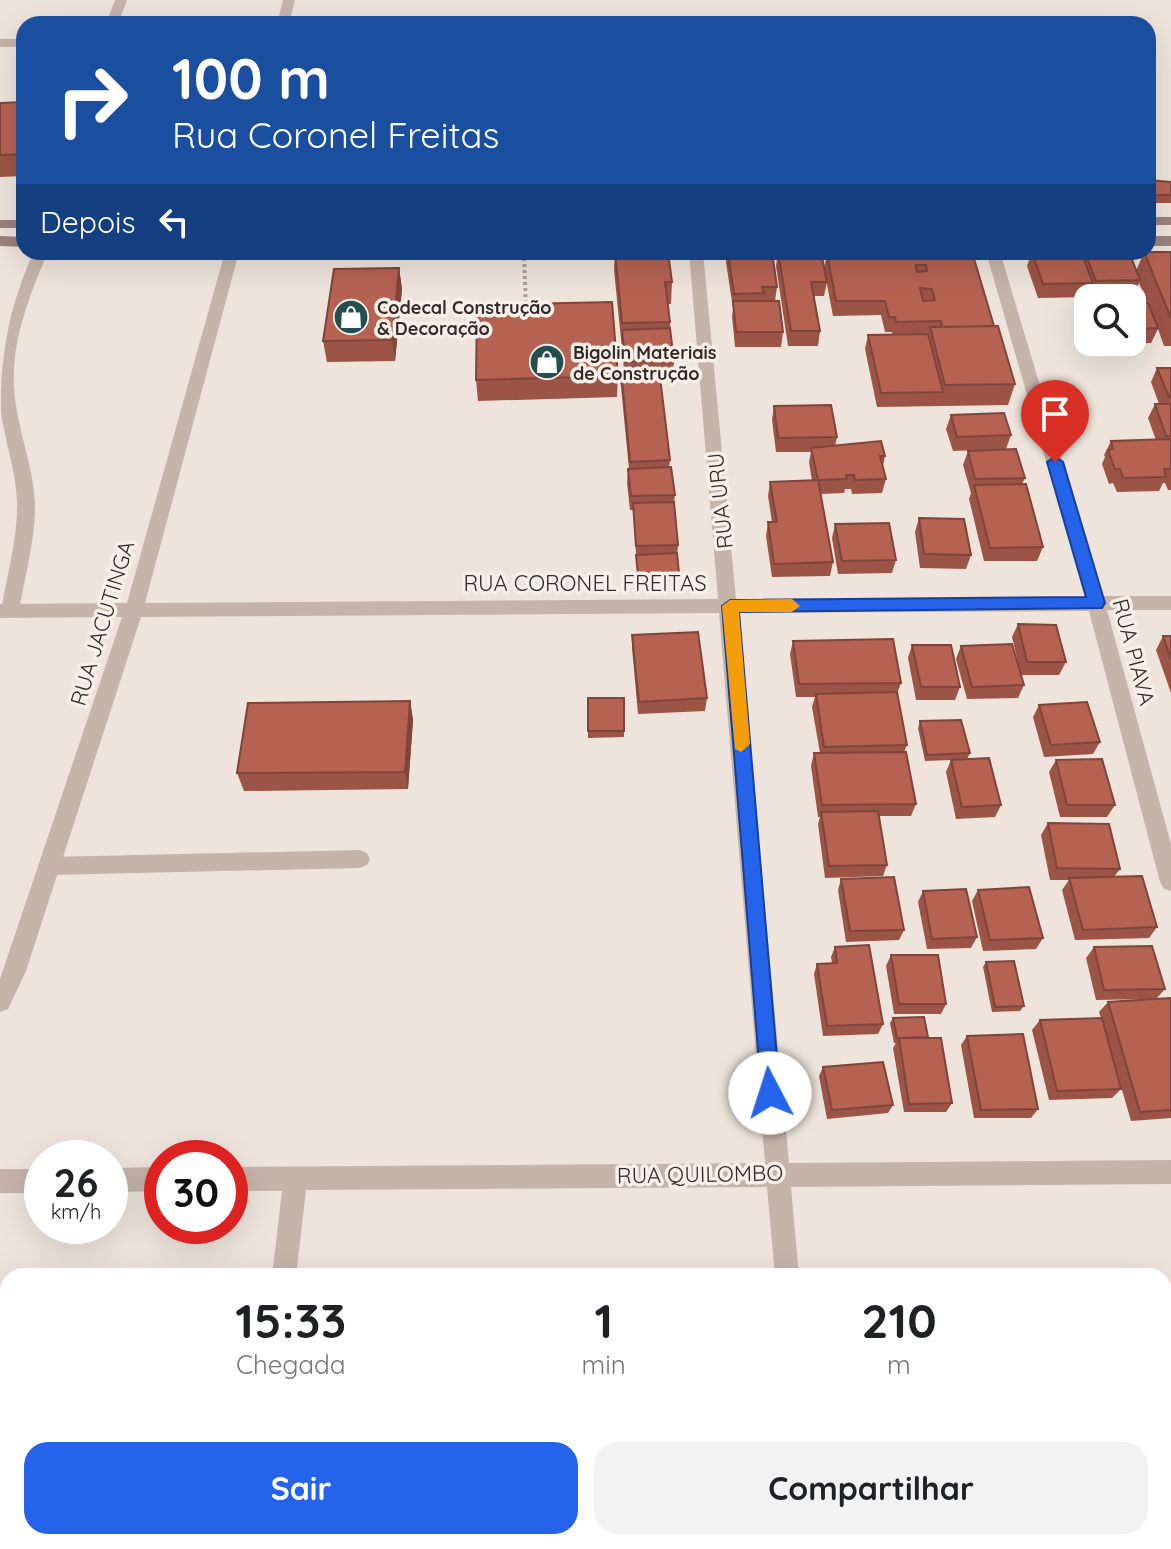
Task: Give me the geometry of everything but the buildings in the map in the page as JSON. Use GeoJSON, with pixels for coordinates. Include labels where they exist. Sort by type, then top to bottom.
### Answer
{"type":"FeatureCollection","features":[{"type":"Feature","properties":{"kind":"street"},"geometry":{"type":"LineString","coordinates":[[5,611],[26,512],[21,466],[6,392],[8,349],[18,305],[38,260]]}},
{"type":"Feature","properties":{"kind":"street","name":"RUA JACUTINGA"},"geometry":{"type":"LineString","coordinates":[[0,1002],[15,971],[134,610],[230,260]]}},
{"type":"Feature","properties":{"kind":"street","name":"RUA URU"},"geometry":{"type":"LineString","coordinates":[[697,260],[730,606],[786,1268]]}},
{"type":"Feature","properties":{"kind":"street","name":"RUA PIAVA"},"geometry":{"type":"LineString","coordinates":[[995,260],[1096,603],[1171,882]]}},
{"type":"Feature","properties":{"kind":"street","name":"RUA CORONEL FREITAS"},"geometry":{"type":"LineString","coordinates":[[5,611],[1171,603]]}},
{"type":"Feature","properties":{"kind":"street"},"geometry":{"type":"LineString","coordinates":[[50,866],[360,859]]}},
{"type":"Feature","properties":{"kind":"street","name":"RUA QUILOMBO"},"geometry":{"type":"LineString","coordinates":[[248,1179],[1171,1172]]}},
{"type":"Feature","properties":{"kind":"street"},"geometry":{"type":"LineString","coordinates":[[285,1268],[295,1178]]}},
{"type":"Feature","properties":{"kind":"street"},"geometry":{"type":"LineString","coordinates":[[0,1181],[24,1181]]}},
{"type":"Feature","properties":{"kind":"path"},"geometry":{"type":"LineString","coordinates":[[524,260],[526,316]]}},
{"type":"Feature","properties":{"kind":"slow traffic"},"geometry":{"type":"LineString","coordinates":[[741,744],[730,606],[792,606]]}},
{"type":"Feature","properties":{"kind":"place","name":"Codecal Construção & Decoração"},"geometry":{"type":"Point","coordinates":[351,317]}},
{"type":"Feature","properties":{"kind":"place","name":"Bigolin Materiais de Construção"},"geometry":{"type":"Point","coordinates":[547,362]}},
{"type":"Feature","properties":{"kind":"route"},"geometry":{"type":"LineString","coordinates":[[770,1093],[730,606],[1096,603],[1055,462]]}}]}
